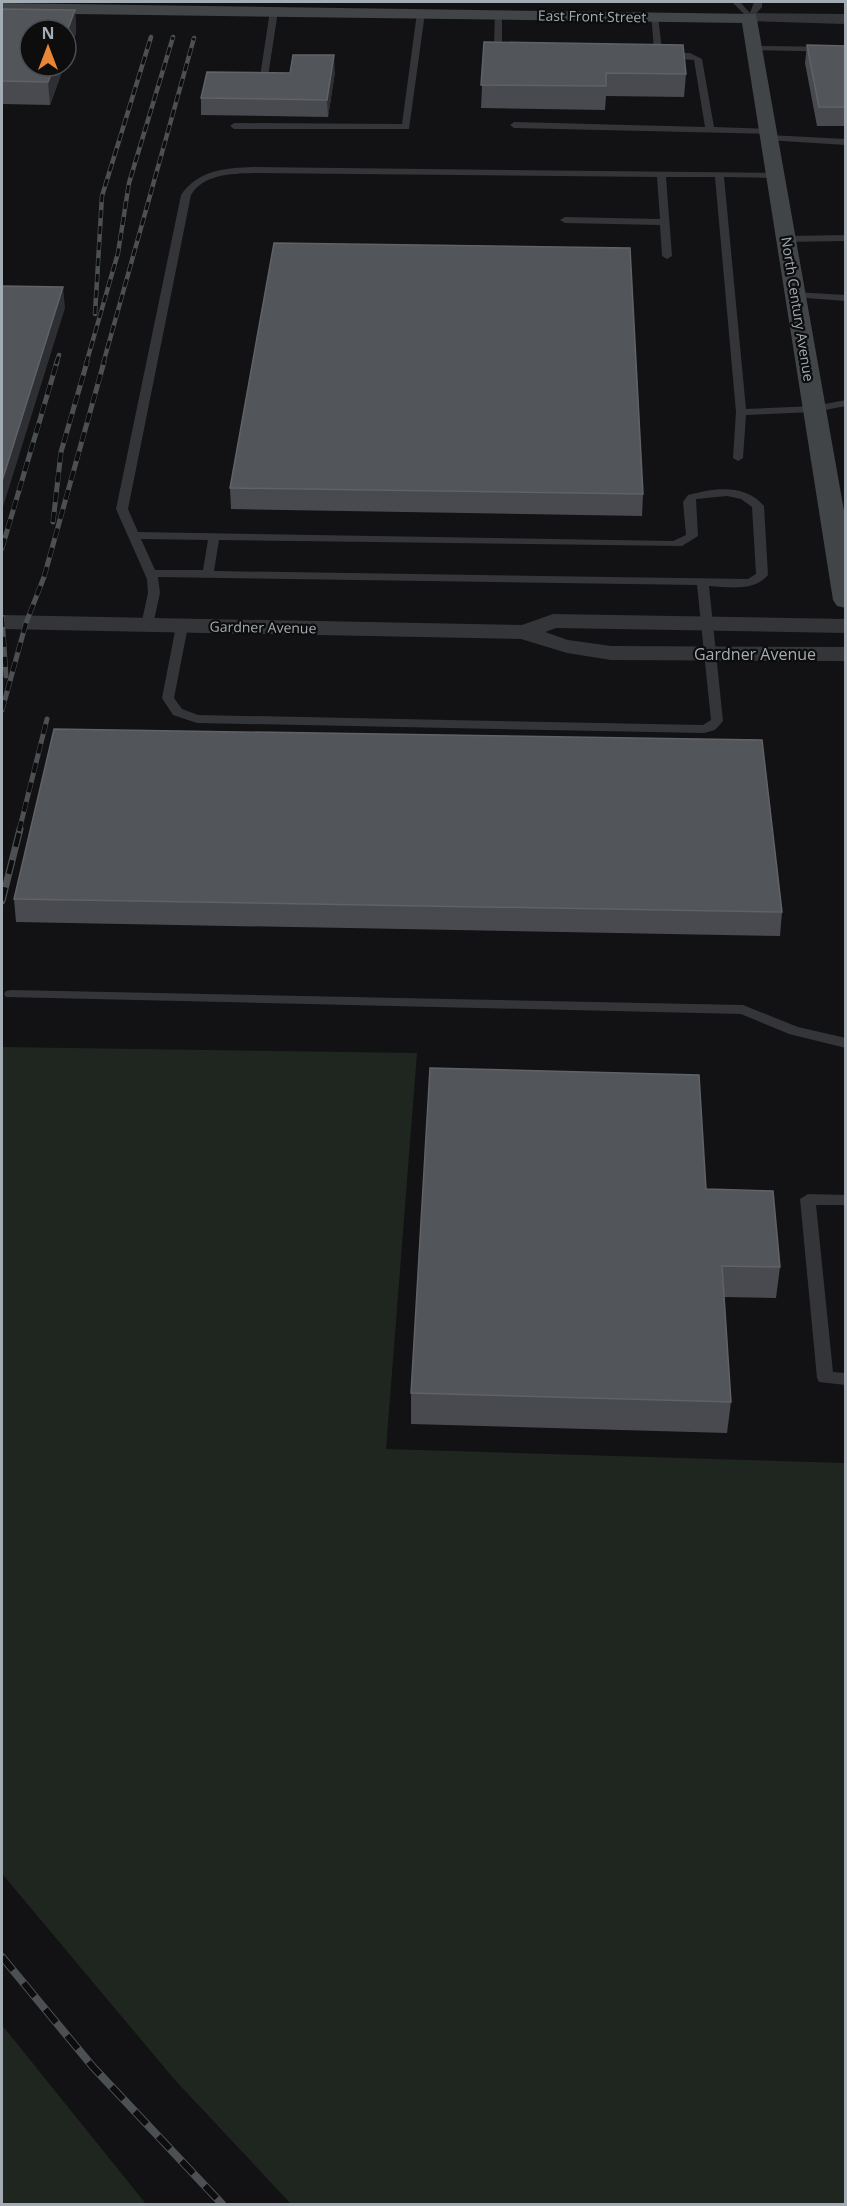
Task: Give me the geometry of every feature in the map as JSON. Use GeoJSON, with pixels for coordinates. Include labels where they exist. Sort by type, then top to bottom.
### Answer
{"type":"FeatureCollection","features":[{"type":"Feature","properties":{"kind":"street","name":"East Front Street"},"geometry":{"type":"LineString","coordinates":[[2,8],[654,16],[748,7]]}},
{"type":"Feature","properties":{"kind":"street"},"geometry":{"type":"LineString","coordinates":[[748,7],[846,19]]}},
{"type":"Feature","properties":{"kind":"street","name":"North Century Avenue"},"geometry":{"type":"LineString","coordinates":[[748,7],[846,600]]}},
{"type":"Feature","properties":{"kind":"street","name":"Gardner Avenue"},"geometry":{"type":"LineString","coordinates":[[525,632],[553,621],[846,626]]}},
{"type":"Feature","properties":{"kind":"street","name":"Gardner Avenue"},"geometry":{"type":"LineString","coordinates":[[2,622],[525,632],[576,649],[611,653],[846,654]]}},
{"type":"Feature","properties":{"kind":"lane"},"geometry":{"type":"LineString","coordinates":[[263,83],[274,11]]}},
{"type":"Feature","properties":{"kind":"lane"},"geometry":{"type":"LineString","coordinates":[[234,126],[406,127],[421,13]]}},
{"type":"Feature","properties":{"kind":"lane"},"geometry":{"type":"LineString","coordinates":[[498,14],[498,47],[503,51],[526,53]]}},
{"type":"Feature","properties":{"kind":"lane"},"geometry":{"type":"LineString","coordinates":[[644,55],[658,50],[654,16]]}},
{"type":"Feature","properties":{"kind":"lane"},"geometry":{"type":"LineString","coordinates":[[755,48],[846,50]]}},
{"type":"Feature","properties":{"kind":"lane"},"geometry":{"type":"LineString","coordinates":[[632,55],[696,57],[710,130]]}},
{"type":"Feature","properties":{"kind":"lane"},"geometry":{"type":"LineString","coordinates":[[514,124],[710,130],[846,142]]}},
{"type":"Feature","properties":{"kind":"lane"},"geometry":{"type":"LineString","coordinates":[[147,625],[154,593],[150,573],[122,508],[186,195],[195,183],[219,173],[254,170],[776,176]]}},
{"type":"Feature","properties":{"kind":"lane"},"geometry":{"type":"LineString","coordinates":[[661,175],[667,256]]}},
{"type":"Feature","properties":{"kind":"lane"},"geometry":{"type":"LineString","coordinates":[[719,176],[741,412],[738,458]]}},
{"type":"Feature","properties":{"kind":"lane"},"geometry":{"type":"LineString","coordinates":[[565,220],[663,222]]}},
{"type":"Feature","properties":{"kind":"lane"},"geometry":{"type":"LineString","coordinates":[[786,239],[846,238]]}},
{"type":"Feature","properties":{"kind":"lane"},"geometry":{"type":"LineString","coordinates":[[795,295],[846,298]]}},
{"type":"Feature","properties":{"kind":"lane"},"geometry":{"type":"LineString","coordinates":[[741,412],[814,409],[846,403]]}},
{"type":"Feature","properties":{"kind":"lane"},"geometry":{"type":"LineString","coordinates":[[134,536],[673,544],[682,543],[692,536],[689,502],[692,497],[712,493],[732,493],[754,500],[758,506],[762,575],[759,580],[750,582],[703,582],[150,573]]}},
{"type":"Feature","properties":{"kind":"lane"},"geometry":{"type":"LineString","coordinates":[[208,574],[214,537]]}},
{"type":"Feature","properties":{"kind":"lane"},"geometry":{"type":"LineString","coordinates":[[182,626],[168,698],[177,712],[185,716],[211,720],[697,730],[711,727],[717,721],[703,582]]}},
{"type":"Feature","properties":{"kind":"lane"},"geometry":{"type":"LineString","coordinates":[[11,994],[743,1010],[794,1031],[846,1043]]}},
{"type":"Feature","properties":{"kind":"lane"},"geometry":{"type":"LineString","coordinates":[[846,1200],[808,1199],[825,1378],[846,1379]]}},
{"type":"Feature","properties":{"kind":"shaded area"},"geometry":{"type":"Polygon","coordinates":[[[2,1047],[417,1053],[386,1449],[845,1463],[845,2204],[291,2204],[174,2079],[4,1876],[2,1872],[2,1047]]]}},
{"type":"Feature","properties":{"kind":"shaded area"},"geometry":{"type":"Polygon","coordinates":[[[2,2025],[146,2204],[2,2204],[2,2025]]]}},
{"type":"Feature","properties":{"kind":"building"},"geometry":{"type":"Polygon","coordinates":[[[2,9],[75,10],[72,18],[18,18],[18,78],[50,78],[48,82],[2,81],[2,9]]]}},
{"type":"Feature","properties":{"kind":"building"},"geometry":{"type":"Polygon","coordinates":[[[484,42],[683,45],[686,74],[606,73],[606,86],[481,85],[484,42]]]}},
{"type":"Feature","properties":{"kind":"building"},"geometry":{"type":"Polygon","coordinates":[[[807,45],[846,46],[846,107],[819,107],[807,45]]]}},
{"type":"Feature","properties":{"kind":"building"},"geometry":{"type":"Polygon","coordinates":[[[293,55],[334,55],[327,100],[201,98],[207,72],[290,73],[293,55]]]}},
{"type":"Feature","properties":{"kind":"building"},"geometry":{"type":"Polygon","coordinates":[[[274,243],[630,248],[643,494],[230,488],[274,243]]]}},
{"type":"Feature","properties":{"kind":"building"},"geometry":{"type":"Polygon","coordinates":[[[2,286],[63,287],[2,481],[2,286]]]}},
{"type":"Feature","properties":{"kind":"building"},"geometry":{"type":"Polygon","coordinates":[[[54,729],[762,740],[782,912],[14,899],[54,729]]]}},
{"type":"Feature","properties":{"kind":"building"},"geometry":{"type":"Polygon","coordinates":[[[430,1068],[699,1075],[706,1189],[773,1191],[780,1267],[722,1266],[731,1402],[411,1393],[430,1068]]]}},
{"type":"Feature","properties":{"kind":"railway"},"geometry":{"type":"LineString","coordinates":[[95,314],[102,196],[151,37]]}},
{"type":"Feature","properties":{"kind":"railway"},"geometry":{"type":"LineString","coordinates":[[86,364],[118,253],[129,183],[173,37]]}},
{"type":"Feature","properties":{"kind":"railway"},"geometry":{"type":"LineString","coordinates":[[103,364],[194,38]]}},
{"type":"Feature","properties":{"kind":"railway"},"geometry":{"type":"LineString","coordinates":[[56,364],[59,355]]}},
{"type":"Feature","properties":{"kind":"railway"},"geometry":{"type":"LineString","coordinates":[[2,548],[57,362]]}},
{"type":"Feature","properties":{"kind":"railway"},"geometry":{"type":"LineString","coordinates":[[53,522],[61,452],[87,362]]}},
{"type":"Feature","properties":{"kind":"railway"},"geometry":{"type":"LineString","coordinates":[[2,710],[26,623],[44,577],[104,362]]}},
{"type":"Feature","properties":{"kind":"railway"},"geometry":{"type":"LineString","coordinates":[[2,617],[6,676]]}},
{"type":"Feature","properties":{"kind":"railway"},"geometry":{"type":"LineString","coordinates":[[19,831],[47,719]]}},
{"type":"Feature","properties":{"kind":"railway"},"geometry":{"type":"LineString","coordinates":[[2,901],[20,829]]}},
{"type":"Feature","properties":{"kind":"railway"},"geometry":{"type":"LineString","coordinates":[[2,1957],[93,2067],[222,2204]]}}]}
